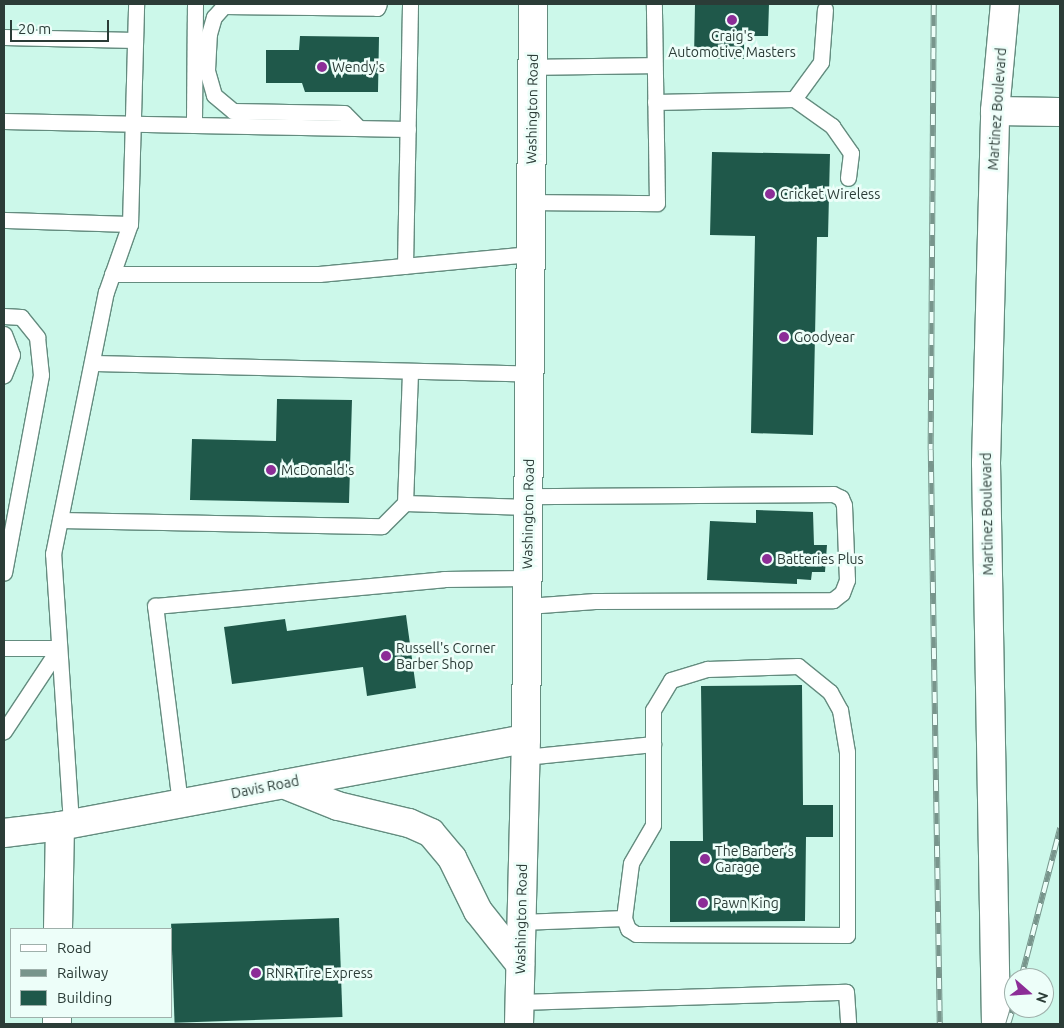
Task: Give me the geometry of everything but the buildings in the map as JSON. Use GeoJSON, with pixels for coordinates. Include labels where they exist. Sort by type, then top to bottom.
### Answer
{"type":"FeatureCollection","features":[{"type":"Feature","properties":{"kind":"main road","name":"Washington Road"},"geometry":{"type":"LineString","coordinates":[[519,1013],[526,748],[533,4]]}},
{"type":"Feature","properties":{"kind":"main road","name":"Martinez Boulevard"},"geometry":{"type":"LineString","coordinates":[[996,1024],[986,463],[995,111],[1005,4]]}},
{"type":"Feature","properties":{"kind":"main road"},"geometry":{"type":"LineString","coordinates":[[995,111],[1060,112]]}},
{"type":"Feature","properties":{"kind":"main road","name":"Davis Road"},"geometry":{"type":"LineString","coordinates":[[4,833],[66,824],[283,784],[526,748]]}},
{"type":"Feature","properties":{"kind":"main road"},"geometry":{"type":"LineString","coordinates":[[283,784],[338,806],[409,823],[431,834],[452,858],[478,911],[520,964]]}},
{"type":"Feature","properties":{"kind":"main road"},"geometry":{"type":"LineString","coordinates":[[58,928],[66,824]]}},
{"type":"Feature","properties":{"kind":"lane"},"geometry":{"type":"LineString","coordinates":[[66,824],[53,554],[112,274],[130,224],[136,4]]}},
{"type":"Feature","properties":{"kind":"lane"},"geometry":{"type":"LineString","coordinates":[[194,126],[195,4]]}},
{"type":"Feature","properties":{"kind":"lane"},"geometry":{"type":"LineString","coordinates":[[359,128],[344,113],[233,111],[214,95],[207,70],[209,34],[214,17],[224,6],[377,8],[379,4]]}},
{"type":"Feature","properties":{"kind":"lane"},"geometry":{"type":"LineString","coordinates":[[405,266],[410,4]]}},
{"type":"Feature","properties":{"kind":"lane"},"geometry":{"type":"LineString","coordinates":[[531,202],[657,203],[654,4]]}},
{"type":"Feature","properties":{"kind":"lane"},"geometry":{"type":"LineString","coordinates":[[794,99],[822,62],[825,9]]}},
{"type":"Feature","properties":{"kind":"lane"},"geometry":{"type":"LineString","coordinates":[[4,37],[135,40]]}},
{"type":"Feature","properties":{"kind":"lane"},"geometry":{"type":"LineString","coordinates":[[532,67],[654,65]]}},
{"type":"Feature","properties":{"kind":"lane"},"geometry":{"type":"LineString","coordinates":[[655,102],[794,99],[832,126],[850,152],[848,178]]}},
{"type":"Feature","properties":{"kind":"lane"},"geometry":{"type":"LineString","coordinates":[[4,121],[408,129]]}},
{"type":"Feature","properties":{"kind":"lane"},"geometry":{"type":"LineString","coordinates":[[4,220],[130,224]]}},
{"type":"Feature","properties":{"kind":"lane"},"geometry":{"type":"LineString","coordinates":[[112,274],[319,274],[530,254]]}},
{"type":"Feature","properties":{"kind":"lane"},"geometry":{"type":"LineString","coordinates":[[4,316],[21,317],[38,336],[42,375],[4,573]]}},
{"type":"Feature","properties":{"kind":"lane"},"geometry":{"type":"LineString","coordinates":[[4,334],[12,354],[4,375]]}},
{"type":"Feature","properties":{"kind":"lane"},"geometry":{"type":"LineString","coordinates":[[92,363],[529,374]]}},
{"type":"Feature","properties":{"kind":"lane"},"geometry":{"type":"LineString","coordinates":[[60,520],[382,526],[405,503],[410,371]]}},
{"type":"Feature","properties":{"kind":"lane"},"geometry":{"type":"LineString","coordinates":[[405,503],[528,502],[833,494],[841,498],[844,505],[847,580],[842,593],[833,600],[596,600],[527,606]]}},
{"type":"Feature","properties":{"kind":"lane"},"geometry":{"type":"LineString","coordinates":[[180,803],[155,606],[444,578],[527,578]]}},
{"type":"Feature","properties":{"kind":"lane"},"geometry":{"type":"LineString","coordinates":[[4,648],[59,648]]}},
{"type":"Feature","properties":{"kind":"lane"},"geometry":{"type":"LineString","coordinates":[[4,731],[59,648]]}},
{"type":"Feature","properties":{"kind":"lane"},"geometry":{"type":"LineString","coordinates":[[798,666],[830,692],[840,710],[847,752],[846,935],[636,934],[628,929],[624,918],[631,863],[653,825],[652,744],[653,710],[660,695],[671,680],[707,668],[798,666]]}},
{"type":"Feature","properties":{"kind":"lane"},"geometry":{"type":"LineString","coordinates":[[526,748],[652,744]]}},
{"type":"Feature","properties":{"kind":"lane"},"geometry":{"type":"LineString","coordinates":[[522,922],[624,918]]}},
{"type":"Feature","properties":{"kind":"lane"},"geometry":{"type":"LineString","coordinates":[[519,1013],[846,992],[848,1024]]}},
{"type":"Feature","properties":{"kind":"railway"},"geometry":{"type":"LineString","coordinates":[[934,4],[931,450],[940,1024]]}},
{"type":"Feature","properties":{"kind":"railway"},"geometry":{"type":"LineString","coordinates":[[1024,968],[1060,828]]}},
{"type":"Feature","properties":{"kind":"railway"},"geometry":{"type":"LineString","coordinates":[[1008,1024],[1010,1018]]}},
{"type":"Feature","properties":{"kind":"place","name":"Craig's Automotive Masters"},"geometry":{"type":"Point","coordinates":[732,20]}},
{"type":"Feature","properties":{"kind":"place","name":"Wendy's"},"geometry":{"type":"Point","coordinates":[322,67]}},
{"type":"Feature","properties":{"kind":"place","name":"Cricket Wireless"},"geometry":{"type":"Point","coordinates":[770,194]}},
{"type":"Feature","properties":{"kind":"place","name":"Goodyear"},"geometry":{"type":"Point","coordinates":[784,337]}},
{"type":"Feature","properties":{"kind":"place","name":"McDonald's"},"geometry":{"type":"Point","coordinates":[271,470]}},
{"type":"Feature","properties":{"kind":"place","name":"Batteries Plus"},"geometry":{"type":"Point","coordinates":[767,559]}},
{"type":"Feature","properties":{"kind":"place","name":"Russell's Corner Barber Shop"},"geometry":{"type":"Point","coordinates":[386,656]}},
{"type":"Feature","properties":{"kind":"place","name":"The Barber’s Garage"},"geometry":{"type":"Point","coordinates":[705,859]}},
{"type":"Feature","properties":{"kind":"place","name":"Pawn King"},"geometry":{"type":"Point","coordinates":[703,903]}},
{"type":"Feature","properties":{"kind":"place","name":"RNR Tire Express"},"geometry":{"type":"Point","coordinates":[256,973]}}]}
